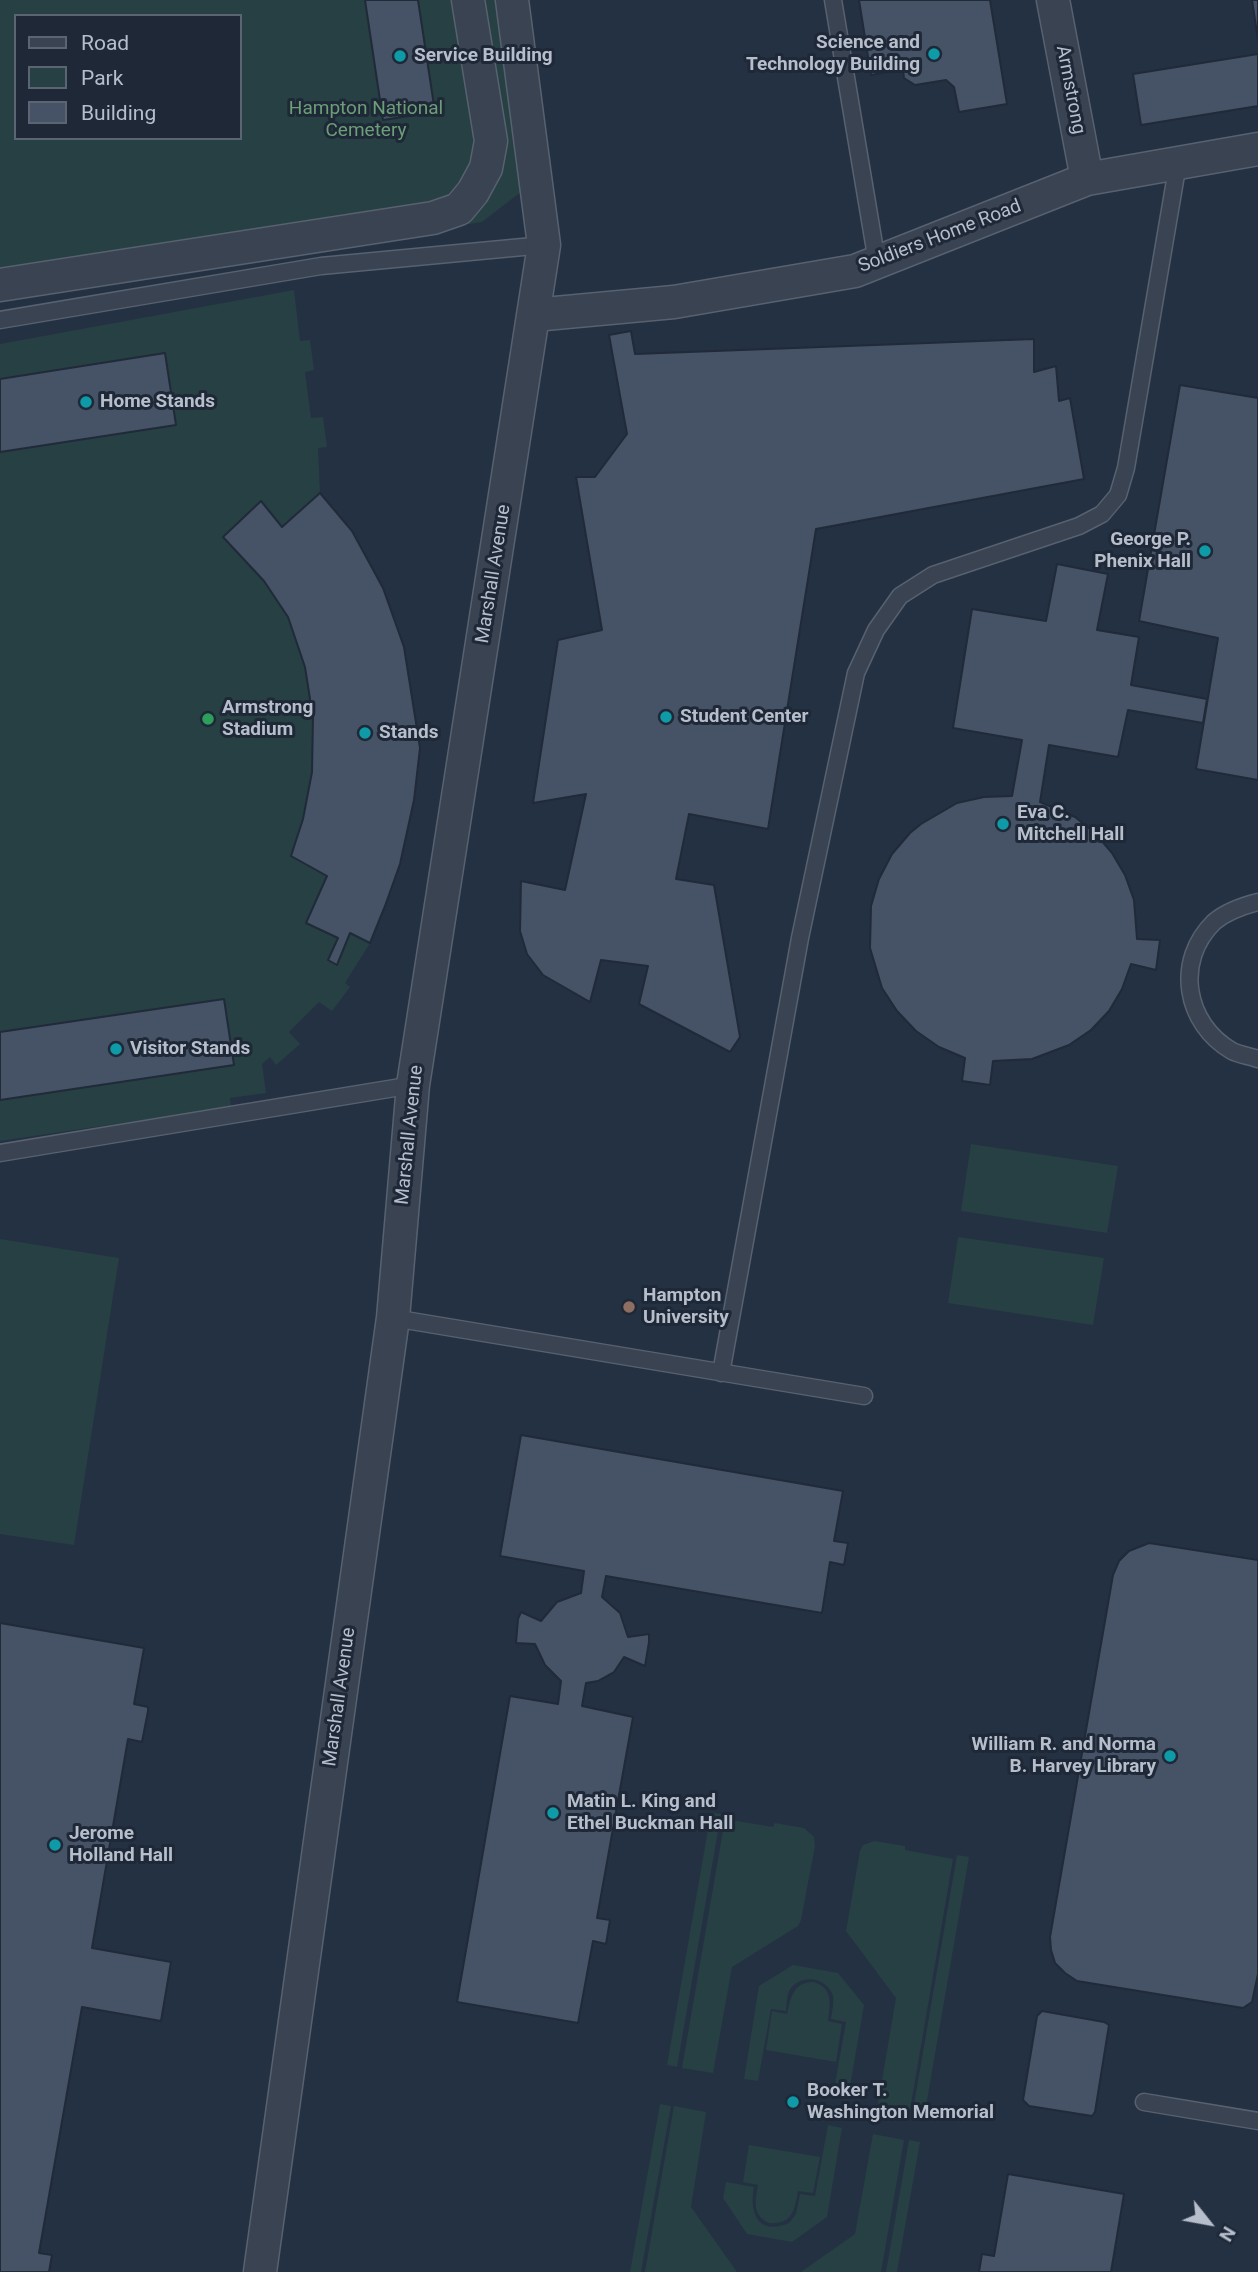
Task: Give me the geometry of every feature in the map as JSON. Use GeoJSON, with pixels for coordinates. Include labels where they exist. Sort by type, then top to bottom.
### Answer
{"type":"FeatureCollection","features":[{"type":"Feature","properties":{"kind":"street"},"geometry":{"type":"LineString","coordinates":[[0,285],[433,218],[459,209],[473,192],[486,168],[491,141],[468,0]]}},
{"type":"Feature","properties":{"kind":"street","name":"Marshall Avenue"},"geometry":{"type":"LineString","coordinates":[[260,2272],[393,1318],[413,1085],[544,245],[512,0]]}},
{"type":"Feature","properties":{"kind":"street","name":"Armstrong"},"geometry":{"type":"LineString","coordinates":[[1053,0],[1087,179]]}},
{"type":"Feature","properties":{"kind":"street","name":"Soldiers Home Road"},"geometry":{"type":"LineString","coordinates":[[534,315],[674,302],[855,271],[1087,179],[1258,149]]}},
{"type":"Feature","properties":{"kind":"lane"},"geometry":{"type":"LineString","coordinates":[[833,0],[877,262]]}},
{"type":"Feature","properties":{"kind":"lane"},"geometry":{"type":"LineString","coordinates":[[721,1373],[800,938],[856,673],[876,630],[901,596],[933,575],[1079,526],[1102,514],[1118,495],[1126,468],[1178,163]]}},
{"type":"Feature","properties":{"kind":"lane"},"geometry":{"type":"LineString","coordinates":[[0,320],[321,266],[544,245]]}},
{"type":"Feature","properties":{"kind":"lane"},"geometry":{"type":"LineString","coordinates":[[1258,902],[1235,908],[1208,929],[1192,958],[1189,980],[1191,1002],[1201,1022],[1215,1039],[1235,1052],[1258,1059]]}},
{"type":"Feature","properties":{"kind":"lane"},"geometry":{"type":"LineString","coordinates":[[0,1153],[413,1085]]}},
{"type":"Feature","properties":{"kind":"lane"},"geometry":{"type":"LineString","coordinates":[[393,1318],[864,1396]]}},
{"type":"Feature","properties":{"kind":"lane"},"geometry":{"type":"LineString","coordinates":[[1144,2102],[1258,2121]]}},
{"type":"Feature","properties":{"kind":"green space","name":"Hampton National Cemetery"},"geometry":{"type":"Polygon","coordinates":[[[0,0],[499,0],[526,188],[482,222],[0,297],[0,0]]]}},
{"type":"Feature","properties":{"kind":"green space","name":"Armstrong Stadium"},"geometry":{"type":"Polygon","coordinates":[[[294,290],[300,341],[310,340],[314,370],[305,372],[311,418],[323,417],[327,447],[318,448],[320,493],[352,531],[383,588],[404,647],[420,748],[414,800],[400,864],[370,943],[345,983],[350,987],[332,1011],[319,1002],[289,1032],[300,1044],[276,1065],[270,1057],[262,1064],[266,1093],[230,1098],[231,1107],[0,1141],[0,344],[294,290]]]}},
{"type":"Feature","properties":{"kind":"green space"},"geometry":{"type":"Polygon","coordinates":[[[971,1144],[1118,1166],[1107,1233],[961,1211],[971,1144]]]}},
{"type":"Feature","properties":{"kind":"green space"},"geometry":{"type":"Polygon","coordinates":[[[958,1237],[1104,1258],[1093,1325],[948,1303],[958,1237]]]}},
{"type":"Feature","properties":{"kind":"green space"},"geometry":{"type":"Polygon","coordinates":[[[0,1239],[119,1258],[74,1545],[0,1534],[0,1239]]]}},
{"type":"Feature","properties":{"kind":"green space"},"geometry":{"type":"Polygon","coordinates":[[[711,1812],[721,1814],[677,2067],[667,2065],[711,1812]]]}},
{"type":"Feature","properties":{"kind":"green space"},"geometry":{"type":"Polygon","coordinates":[[[725,1819],[773,1827],[775,1823],[804,1828],[814,1837],[815,1846],[798,1926],[732,1967],[713,2073],[682,2068],[725,1819]]]}},
{"type":"Feature","properties":{"kind":"green space"},"geometry":{"type":"Polygon","coordinates":[[[874,1841],[953,1859],[910,2110],[878,2104],[896,1998],[846,1931],[860,1851],[863,1845],[874,1841]]]}},
{"type":"Feature","properties":{"kind":"green space"},"geometry":{"type":"Polygon","coordinates":[[[957,1855],[969,1857],[925,2112],[913,2110],[957,1855]]]}},
{"type":"Feature","properties":{"kind":"green space"},"geometry":{"type":"Polygon","coordinates":[[[793,1965],[838,1973],[864,2005],[848,2098],[833,2095],[846,2022],[831,2019],[833,1996],[826,1985],[814,1980],[802,1980],[791,1988],[787,1996],[786,2011],[771,2009],[758,2081],[744,2079],[759,1986],[793,1965]]]}},
{"type":"Feature","properties":{"kind":"green space"},"geometry":{"type":"Polygon","coordinates":[[[814,1982],[828,1993],[828,2021],[842,2024],[836,2062],[766,2050],[772,2011],[787,2014],[797,1988],[814,1982]]]}},
{"type":"Feature","properties":{"kind":"green space"},"geometry":{"type":"Polygon","coordinates":[[[660,2104],[671,2106],[641,2272],[630,2272],[660,2104]]]}},
{"type":"Feature","properties":{"kind":"green space"},"geometry":{"type":"Polygon","coordinates":[[[674,2106],[706,2112],[691,2207],[737,2272],[645,2272],[674,2106]]]}},
{"type":"Feature","properties":{"kind":"green space"},"geometry":{"type":"Polygon","coordinates":[[[828,2125],[842,2128],[827,2217],[792,2242],[747,2234],[723,2198],[726,2182],[754,2187],[753,2205],[758,2220],[763,2224],[770,2227],[789,2223],[796,2214],[800,2194],[815,2196],[828,2125]]]}},
{"type":"Feature","properties":{"kind":"green space"},"geometry":{"type":"Polygon","coordinates":[[[873,2134],[904,2140],[881,2272],[801,2272],[855,2234],[873,2134]]]}},
{"type":"Feature","properties":{"kind":"green space"},"geometry":{"type":"Polygon","coordinates":[[[909,2140],[920,2142],[897,2272],[886,2272],[909,2140]]]}},
{"type":"Feature","properties":{"kind":"green space"},"geometry":{"type":"Polygon","coordinates":[[[749,2145],[820,2157],[813,2193],[798,2191],[794,2210],[783,2222],[769,2223],[760,2216],[756,2202],[758,2185],[743,2182],[749,2145]]]}},
{"type":"Feature","properties":{"kind":"building","name":"Service Building"},"geometry":{"type":"Polygon","coordinates":[[[365,0],[418,0],[435,112],[383,120],[365,0]]]}},
{"type":"Feature","properties":{"kind":"building","name":"Science and Technology Building"},"geometry":{"type":"Polygon","coordinates":[[[859,0],[990,0],[1007,104],[959,112],[954,87],[946,80],[915,85],[904,78],[903,69],[871,75],[859,0]]]}},
{"type":"Feature","properties":{"kind":"building"},"geometry":{"type":"Polygon","coordinates":[[[1252,0],[1258,0],[1258,40],[1252,0]]]}},
{"type":"Feature","properties":{"kind":"building"},"geometry":{"type":"Polygon","coordinates":[[[1258,54],[1258,106],[1141,125],[1133,74],[1258,54]]]}},
{"type":"Feature","properties":{"kind":"building","name":"Student Center"},"geometry":{"type":"Polygon","coordinates":[[[631,331],[635,354],[1034,339],[1034,372],[1056,366],[1059,401],[1070,398],[1084,479],[816,529],[768,829],[689,814],[676,879],[714,885],[740,1037],[730,1052],[639,1004],[648,966],[601,960],[590,1002],[543,975],[527,954],[520,931],[521,881],[565,890],[586,794],[533,803],[558,640],[602,630],[576,477],[595,477],[627,434],[609,335],[631,331]]]}},
{"type":"Feature","properties":{"kind":"building","name":"Home Stands"},"geometry":{"type":"Polygon","coordinates":[[[165,353],[176,425],[0,452],[0,379],[165,353]]]}},
{"type":"Feature","properties":{"kind":"building","name":"George P. Phenix Hall"},"geometry":{"type":"Polygon","coordinates":[[[1180,385],[1258,398],[1258,780],[1196,769],[1218,638],[1139,621],[1180,385]]]}},
{"type":"Feature","properties":{"kind":"building","name":"Stands"},"geometry":{"type":"Polygon","coordinates":[[[320,493],[352,531],[383,588],[404,647],[420,748],[414,800],[400,864],[385,906],[370,943],[350,933],[337,965],[328,960],[338,938],[306,923],[327,876],[291,856],[303,819],[312,772],[313,718],[305,667],[288,617],[264,581],[223,537],[261,501],[282,527],[320,493]]]}},
{"type":"Feature","properties":{"kind":"building","name":"Eva C. Mitchell Hall"},"geometry":{"type":"Polygon","coordinates":[[[1057,564],[1108,574],[1097,630],[1139,637],[1131,685],[1207,699],[1203,723],[1128,710],[1118,757],[1049,745],[1040,802],[1075,817],[1095,833],[1112,853],[1125,875],[1134,900],[1137,939],[1160,940],[1156,970],[1131,964],[1122,989],[1109,1011],[1091,1030],[1069,1045],[1032,1059],[993,1061],[990,1085],[962,1081],[965,1058],[939,1047],[916,1031],[897,1011],[882,988],[870,948],[871,906],[879,879],[892,854],[921,824],[957,803],[984,797],[1012,796],[1022,740],[953,728],[972,609],[1046,621],[1057,564]]]}},
{"type":"Feature","properties":{"kind":"building","name":"Visitor Stands"},"geometry":{"type":"Polygon","coordinates":[[[224,999],[234,1065],[0,1100],[0,1032],[224,999]]]}},
{"type":"Feature","properties":{"kind":"building","name":"Matin L. King and Ethel Buckman Hall"},"geometry":{"type":"Polygon","coordinates":[[[521,1435],[843,1491],[834,1541],[848,1543],[844,1565],[830,1562],[822,1613],[606,1576],[602,1597],[620,1613],[628,1637],[649,1634],[649,1642],[645,1666],[624,1657],[614,1672],[598,1681],[586,1683],[582,1706],[633,1717],[597,1918],[610,1920],[606,1944],[593,1941],[578,2023],[457,2002],[510,1696],[558,1704],[561,1681],[545,1665],[535,1644],[516,1643],[518,1619],[521,1612],[541,1621],[557,1602],[581,1593],[584,1571],[500,1556],[521,1435]]]}},
{"type":"Feature","properties":{"kind":"building","name":"William R. and Norma B. Harvey Library"},"geometry":{"type":"Polygon","coordinates":[[[1149,1543],[1258,1560],[1258,1974],[1252,2002],[1243,2008],[1077,1981],[1055,1963],[1051,1950],[1050,1937],[1113,1575],[1119,1561],[1129,1551],[1149,1543]]]}},
{"type":"Feature","properties":{"kind":"building","name":"Jerome Holland Hall"},"geometry":{"type":"Polygon","coordinates":[[[0,1623],[144,1648],[134,1704],[148,1707],[148,1711],[142,1742],[128,1739],[92,1948],[171,1962],[161,2021],[82,2007],[39,2253],[52,2255],[49,2272],[0,2272],[0,1623]]]}},
{"type":"Feature","properties":{"kind":"building"},"geometry":{"type":"Polygon","coordinates":[[[1042,2011],[1109,2025],[1095,2112],[1092,2116],[1029,2106],[1023,2100],[1037,2016],[1042,2011]]]}},
{"type":"Feature","properties":{"kind":"building"},"geometry":{"type":"Polygon","coordinates":[[[1008,2174],[1124,2194],[1111,2272],[979,2272],[982,2254],[994,2256],[1008,2174]]]}},
{"type":"Feature","properties":{"kind":"place","name":"Science and Technology Building"},"geometry":{"type":"Point","coordinates":[934,54]}},
{"type":"Feature","properties":{"kind":"place","name":"Service Building"},"geometry":{"type":"Point","coordinates":[400,56]}},
{"type":"Feature","properties":{"kind":"place","name":"Home Stands"},"geometry":{"type":"Point","coordinates":[86,402]}},
{"type":"Feature","properties":{"kind":"place","name":"George P. Phenix Hall"},"geometry":{"type":"Point","coordinates":[1205,551]}},
{"type":"Feature","properties":{"kind":"place","name":"Student Center"},"geometry":{"type":"Point","coordinates":[666,717]}},
{"type":"Feature","properties":{"kind":"place","name":"Armstrong Stadium"},"geometry":{"type":"Point","coordinates":[208,719]}},
{"type":"Feature","properties":{"kind":"place","name":"Stands"},"geometry":{"type":"Point","coordinates":[365,733]}},
{"type":"Feature","properties":{"kind":"place","name":"Eva C. Mitchell Hall"},"geometry":{"type":"Point","coordinates":[1003,824]}},
{"type":"Feature","properties":{"kind":"place","name":"Visitor Stands"},"geometry":{"type":"Point","coordinates":[116,1049]}},
{"type":"Feature","properties":{"kind":"place","name":"Hampton University"},"geometry":{"type":"Point","coordinates":[629,1307]}},
{"type":"Feature","properties":{"kind":"place","name":"William R. and Norma B. Harvey Library"},"geometry":{"type":"Point","coordinates":[1170,1756]}},
{"type":"Feature","properties":{"kind":"place","name":"Matin L. King and Ethel Buckman Hall"},"geometry":{"type":"Point","coordinates":[553,1813]}},
{"type":"Feature","properties":{"kind":"place","name":"Jerome Holland Hall"},"geometry":{"type":"Point","coordinates":[55,1845]}},
{"type":"Feature","properties":{"kind":"place","name":"Booker T. Washington Memorial"},"geometry":{"type":"Point","coordinates":[793,2102]}}]}
